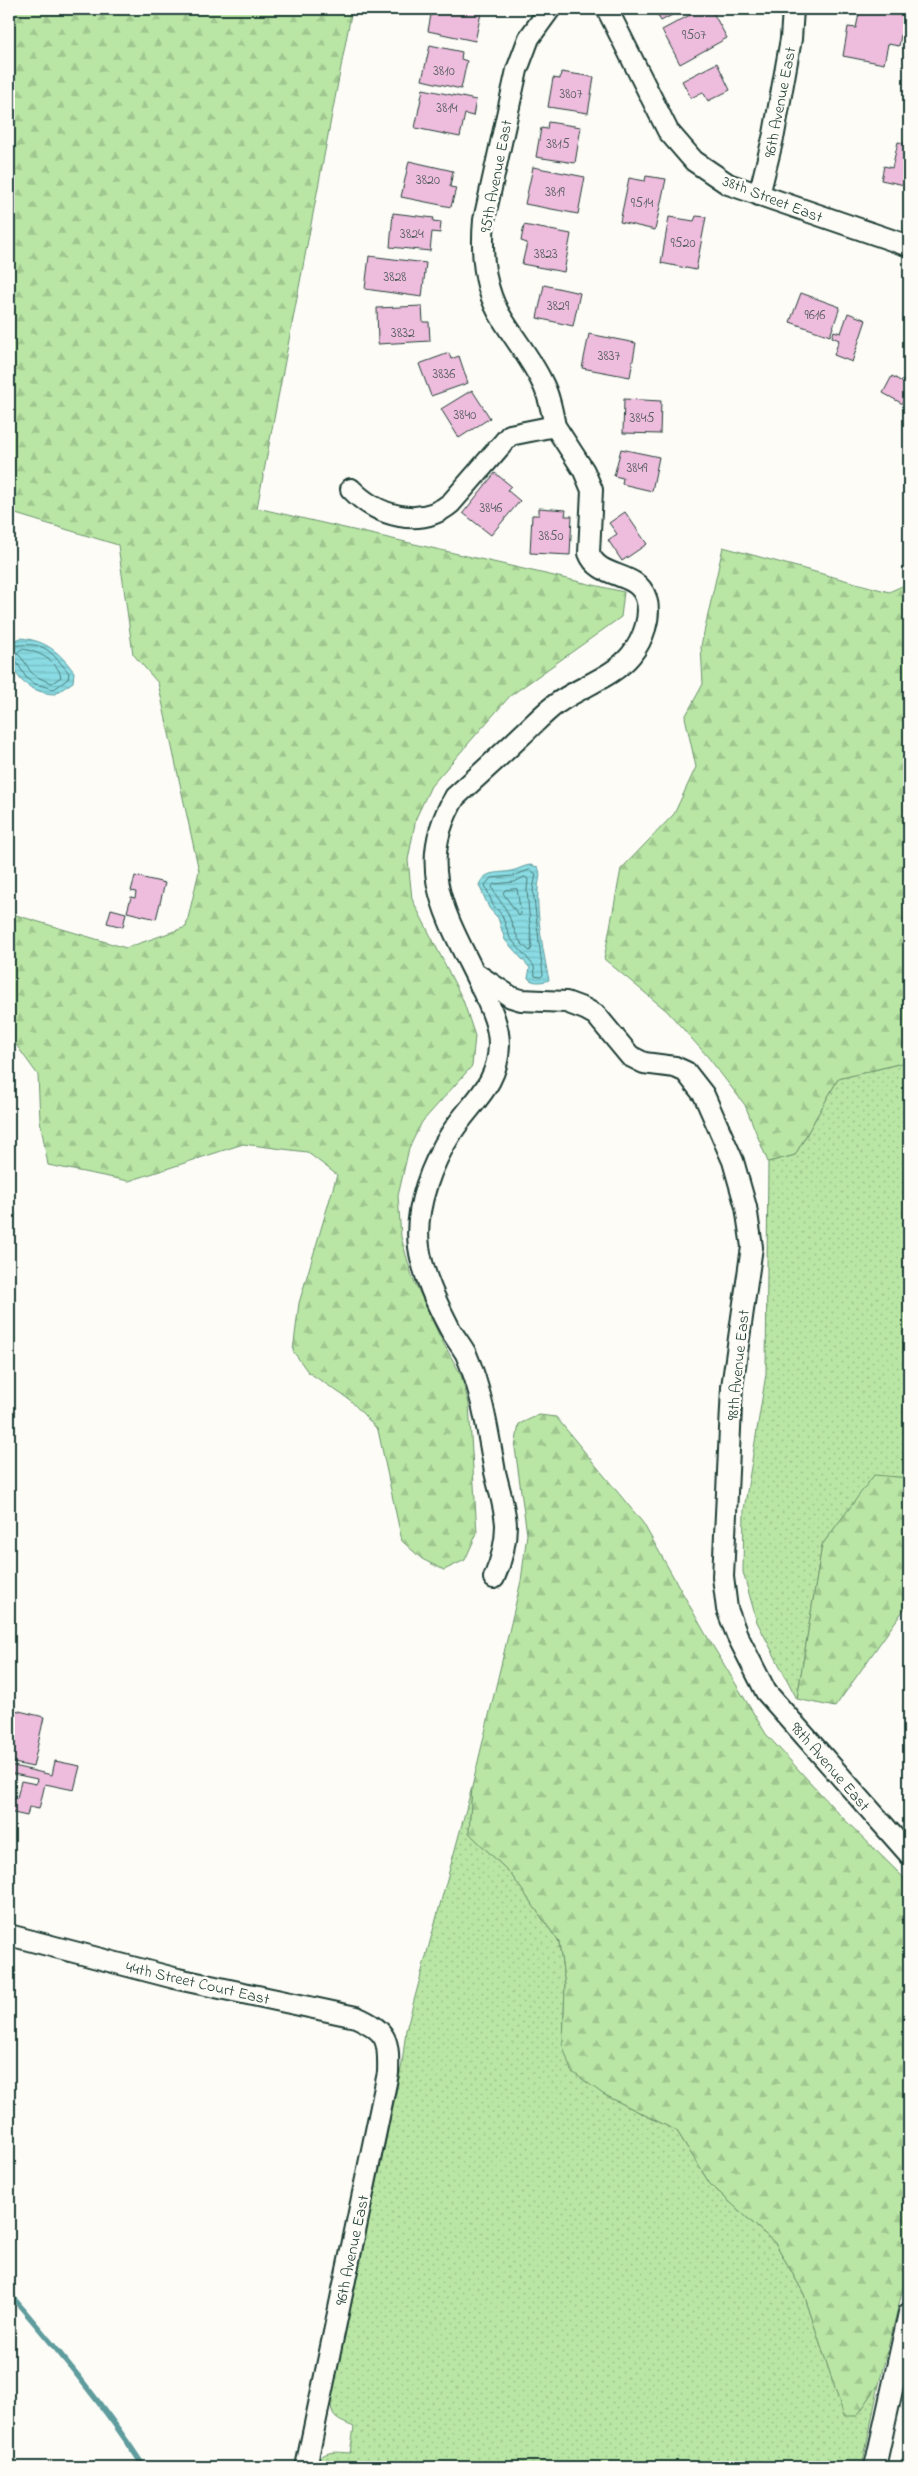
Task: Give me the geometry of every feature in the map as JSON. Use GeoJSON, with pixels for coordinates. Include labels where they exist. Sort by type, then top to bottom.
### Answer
{"type":"FeatureCollection","features":[{"type":"Feature","properties":{"kind":"street","name":"95th Avenue East"},"geometry":{"type":"LineString","coordinates":[[474,973],[444,910],[436,883],[435,854],[437,839],[447,811],[455,797],[555,705],[624,662],[638,646],[646,623],[648,604],[643,590],[632,580],[601,569],[591,559],[589,554],[592,490],[584,471],[555,426],[543,383],[502,318],[493,301],[487,282],[482,241],[484,220],[517,70],[529,38],[550,9]]}},
{"type":"Feature","properties":{"kind":"street","name":"38th Street East"},"geometry":{"type":"LineString","coordinates":[[607,9],[652,103],[680,146],[711,174],[728,184],[909,246]]}},
{"type":"Feature","properties":{"kind":"street","name":"96th Avenue East"},"geometry":{"type":"LineString","coordinates":[[759,195],[774,134],[788,58],[793,25],[792,9]]}},
{"type":"Feature","properties":{"kind":"street"},"geometry":{"type":"LineString","coordinates":[[350,489],[368,504],[390,514],[416,517],[428,516],[444,509],[451,503],[510,435],[555,426]]}},
{"type":"Feature","properties":{"kind":"street"},"geometry":{"type":"LineString","coordinates":[[474,973],[494,1017],[498,1031],[497,1060],[488,1087],[453,1131],[433,1168],[422,1206],[419,1246],[431,1289],[452,1332],[465,1352],[484,1412],[506,1524],[502,1556],[494,1578]]}},
{"type":"Feature","properties":{"kind":"street","name":"98th Avenue East"},"geometry":{"type":"LineString","coordinates":[[474,973],[511,997],[521,1000],[566,1002],[585,1009],[596,1015],[630,1056],[644,1063],[675,1066],[686,1072],[704,1095],[733,1161],[746,1207],[752,1247],[732,1387],[723,1577],[727,1609],[750,1664],[766,1692],[909,1854]]}},
{"type":"Feature","properties":{"kind":"street","name":"44th Street Court East"},"geometry":{"type":"LineString","coordinates":[[9,1935],[178,1979],[356,2017],[370,2023],[384,2034]]}},
{"type":"Feature","properties":{"kind":"street","name":"96th Avenue East"},"geometry":{"type":"LineString","coordinates":[[306,2467],[388,2073],[389,2047],[384,2034]]}},
{"type":"Feature","properties":{"kind":"street"},"geometry":{"type":"LineString","coordinates":[[876,2467],[909,2313]]}},
{"type":"Feature","properties":{"kind":"green space"},"geometry":{"type":"Polygon","coordinates":[[[9,9],[352,9],[257,508],[624,592],[621,617],[510,696],[431,786],[416,818],[408,860],[412,899],[463,1000],[475,1036],[472,1066],[422,1122],[409,1148],[398,1196],[401,1237],[412,1276],[439,1335],[461,1375],[469,1404],[477,1533],[465,1560],[444,1570],[422,1559],[402,1541],[378,1430],[350,1400],[308,1372],[293,1351],[299,1303],[337,1175],[307,1152],[243,1144],[129,1181],[48,1165],[40,1120],[38,1075],[9,1035],[9,913],[126,948],[186,927],[199,871],[158,683],[133,654],[118,545],[9,512],[9,9]]]}},
{"type":"Feature","properties":{"kind":"green space"},"geometry":{"type":"Polygon","coordinates":[[[723,547],[889,592],[909,583],[909,1059],[902,1063],[838,1079],[795,1155],[768,1162],[745,1105],[708,1057],[667,1011],[604,959],[621,869],[674,814],[696,767],[685,717],[703,684],[701,646],[723,547]]]}},
{"type":"Feature","properties":{"kind":"green space"},"geometry":{"type":"Polygon","coordinates":[[[909,1059],[909,1478],[874,1476],[822,1545],[797,1699],[757,1622],[743,1572],[744,1510],[766,1374],[768,1162],[795,1155],[838,1079],[902,1063],[909,1059]]]}},
{"type":"Feature","properties":{"kind":"green space"},"geometry":{"type":"Polygon","coordinates":[[[539,1415],[556,1417],[643,1523],[705,1633],[766,1734],[840,1815],[903,1877],[909,1887],[909,2264],[879,2384],[857,2416],[844,2416],[804,2294],[776,2244],[710,2184],[677,2131],[603,2094],[571,2071],[563,2046],[565,1985],[559,1942],[510,1873],[469,1833],[472,1787],[521,1581],[527,1534],[515,1448],[519,1424],[539,1415]]]}},
{"type":"Feature","properties":{"kind":"green space"},"geometry":{"type":"Polygon","coordinates":[[[874,1475],[909,1478],[909,1606],[905,1608],[835,1707],[797,1699],[822,1545],[874,1475]]]}},
{"type":"Feature","properties":{"kind":"green space"},"geometry":{"type":"Polygon","coordinates":[[[472,1787],[469,1833],[510,1873],[559,1942],[565,1985],[563,2046],[603,2094],[677,2131],[710,2184],[776,2244],[804,2294],[844,2415],[857,2415],[879,2384],[862,2467],[316,2467],[318,2461],[325,2454],[334,2452],[350,2453],[354,2427],[336,2418],[332,2411],[331,2400],[402,2064],[406,2030],[472,1787]]]}},
{"type":"Feature","properties":{"kind":"water"},"geometry":{"type":"Polygon","coordinates":[[[21,638],[38,642],[57,653],[74,672],[73,682],[55,694],[29,687],[18,676],[13,665],[9,663],[9,642],[21,638]]]}},
{"type":"Feature","properties":{"kind":"water"},"geometry":{"type":"Polygon","coordinates":[[[530,865],[538,867],[540,873],[538,890],[539,923],[549,980],[541,982],[535,982],[528,978],[530,968],[505,940],[498,918],[489,908],[479,885],[488,875],[530,865]]]}},
{"type":"Feature","properties":{"kind":"building"},"geometry":{"type":"Polygon","coordinates":[[[432,9],[482,9],[475,41],[428,31],[432,9]]]}},
{"type":"Feature","properties":{"kind":"building"},"geometry":{"type":"Polygon","coordinates":[[[654,9],[683,9],[661,21],[654,9]]]}},
{"type":"Feature","properties":{"kind":"building"},"geometry":{"type":"Polygon","coordinates":[[[701,9],[711,9],[727,38],[680,64],[662,30],[701,9]]]}},
{"type":"Feature","properties":{"kind":"building"},"geometry":{"type":"Polygon","coordinates":[[[860,9],[906,9],[899,46],[888,44],[884,64],[843,56],[848,27],[856,28],[860,9]]]}},
{"type":"Feature","properties":{"kind":"building"},"geometry":{"type":"Polygon","coordinates":[[[430,45],[462,52],[461,59],[467,61],[461,89],[422,80],[430,45]]]}},
{"type":"Feature","properties":{"kind":"building"},"geometry":{"type":"Polygon","coordinates":[[[717,63],[730,90],[708,101],[703,92],[691,98],[682,81],[717,63]]]}},
{"type":"Feature","properties":{"kind":"building"},"geometry":{"type":"Polygon","coordinates":[[[561,72],[594,77],[588,113],[548,107],[553,78],[560,79],[561,72]]]}},
{"type":"Feature","properties":{"kind":"building"},"geometry":{"type":"Polygon","coordinates":[[[423,89],[476,100],[473,116],[465,114],[460,137],[415,128],[423,89]]]}},
{"type":"Feature","properties":{"kind":"building"},"geometry":{"type":"Polygon","coordinates":[[[548,122],[581,127],[575,163],[536,157],[541,128],[547,129],[548,122]]]}},
{"type":"Feature","properties":{"kind":"building"},"geometry":{"type":"Polygon","coordinates":[[[898,142],[909,144],[909,186],[881,180],[884,166],[892,168],[898,142]]]}},
{"type":"Feature","properties":{"kind":"building"},"geometry":{"type":"Polygon","coordinates":[[[409,161],[453,171],[450,187],[456,188],[451,207],[401,197],[409,161]]]}},
{"type":"Feature","properties":{"kind":"building"},"geometry":{"type":"Polygon","coordinates":[[[533,167],[585,177],[578,214],[525,204],[533,167]]]}},
{"type":"Feature","properties":{"kind":"building"},"geometry":{"type":"Polygon","coordinates":[[[646,176],[666,179],[655,230],[620,222],[629,178],[645,181],[646,176]]]}},
{"type":"Feature","properties":{"kind":"building"},"geometry":{"type":"Polygon","coordinates":[[[393,213],[434,218],[433,221],[441,222],[440,233],[432,232],[430,251],[390,247],[393,213]]]}},
{"type":"Feature","properties":{"kind":"building"},"geometry":{"type":"Polygon","coordinates":[[[696,216],[706,217],[696,270],[661,263],[669,217],[694,221],[696,216]]]}},
{"type":"Feature","properties":{"kind":"building"},"geometry":{"type":"Polygon","coordinates":[[[524,225],[571,234],[564,272],[522,264],[527,243],[521,241],[524,225]]]}},
{"type":"Feature","properties":{"kind":"building"},"geometry":{"type":"Polygon","coordinates":[[[369,256],[426,263],[422,297],[365,289],[369,256]]]}},
{"type":"Feature","properties":{"kind":"building"},"geometry":{"type":"Polygon","coordinates":[[[544,285],[580,293],[573,326],[537,318],[544,285]]]}},
{"type":"Feature","properties":{"kind":"building"},"geometry":{"type":"Polygon","coordinates":[[[801,293],[840,307],[830,336],[790,322],[801,293]]]}},
{"type":"Feature","properties":{"kind":"building"},"geometry":{"type":"Polygon","coordinates":[[[422,306],[423,322],[429,322],[430,341],[378,344],[377,308],[422,306]]]}},
{"type":"Feature","properties":{"kind":"building"},"geometry":{"type":"Polygon","coordinates":[[[848,313],[866,320],[852,362],[834,355],[839,340],[832,337],[834,331],[841,333],[848,313]]]}},
{"type":"Feature","properties":{"kind":"building"},"geometry":{"type":"Polygon","coordinates":[[[589,334],[636,343],[630,377],[582,368],[589,334]]]}},
{"type":"Feature","properties":{"kind":"building"},"geometry":{"type":"Polygon","coordinates":[[[449,353],[451,359],[459,356],[468,383],[431,396],[419,364],[449,353]]]}},
{"type":"Feature","properties":{"kind":"building"},"geometry":{"type":"Polygon","coordinates":[[[892,376],[909,386],[909,392],[903,404],[883,393],[892,376]]]}},
{"type":"Feature","properties":{"kind":"building"},"geometry":{"type":"Polygon","coordinates":[[[472,390],[490,418],[459,438],[441,409],[472,390]]]}},
{"type":"Feature","properties":{"kind":"building"},"geometry":{"type":"Polygon","coordinates":[[[624,399],[661,401],[660,434],[623,433],[624,399]]]}},
{"type":"Feature","properties":{"kind":"building"},"geometry":{"type":"Polygon","coordinates":[[[621,449],[659,457],[652,491],[622,484],[623,478],[614,476],[621,449]]]}},
{"type":"Feature","properties":{"kind":"building"},"geometry":{"type":"Polygon","coordinates":[[[495,473],[511,486],[507,490],[520,501],[491,535],[463,513],[495,473]]]}},
{"type":"Feature","properties":{"kind":"building"},"geometry":{"type":"Polygon","coordinates":[[[539,508],[566,510],[565,516],[572,516],[570,555],[530,553],[532,515],[539,515],[539,508]]]}},
{"type":"Feature","properties":{"kind":"building"},"geometry":{"type":"Polygon","coordinates":[[[625,512],[647,544],[622,561],[608,540],[617,534],[609,523],[625,512]]]}},
{"type":"Feature","properties":{"kind":"building"},"geometry":{"type":"Polygon","coordinates":[[[135,876],[165,883],[156,919],[127,912],[131,897],[135,898],[136,892],[131,891],[135,876]]]}},
{"type":"Feature","properties":{"kind":"building"},"geometry":{"type":"Polygon","coordinates":[[[111,909],[126,913],[123,927],[107,923],[111,909]]]}},
{"type":"Feature","properties":{"kind":"building"},"geometry":{"type":"Polygon","coordinates":[[[11,1709],[44,1717],[33,1767],[9,1762],[9,1719],[11,1709]]]}},
{"type":"Feature","properties":{"kind":"building"},"geometry":{"type":"Polygon","coordinates":[[[55,1761],[80,1766],[74,1790],[45,1784],[39,1809],[29,1807],[27,1816],[9,1812],[9,1796],[17,1798],[21,1781],[36,1784],[37,1779],[9,1773],[9,1765],[52,1775],[55,1761]]]}},
{"type":"Feature","properties":{"kind":"waterway"},"geometry":{"type":"LineString","coordinates":[[9,2293],[96,2399],[144,2467]]}}]}
